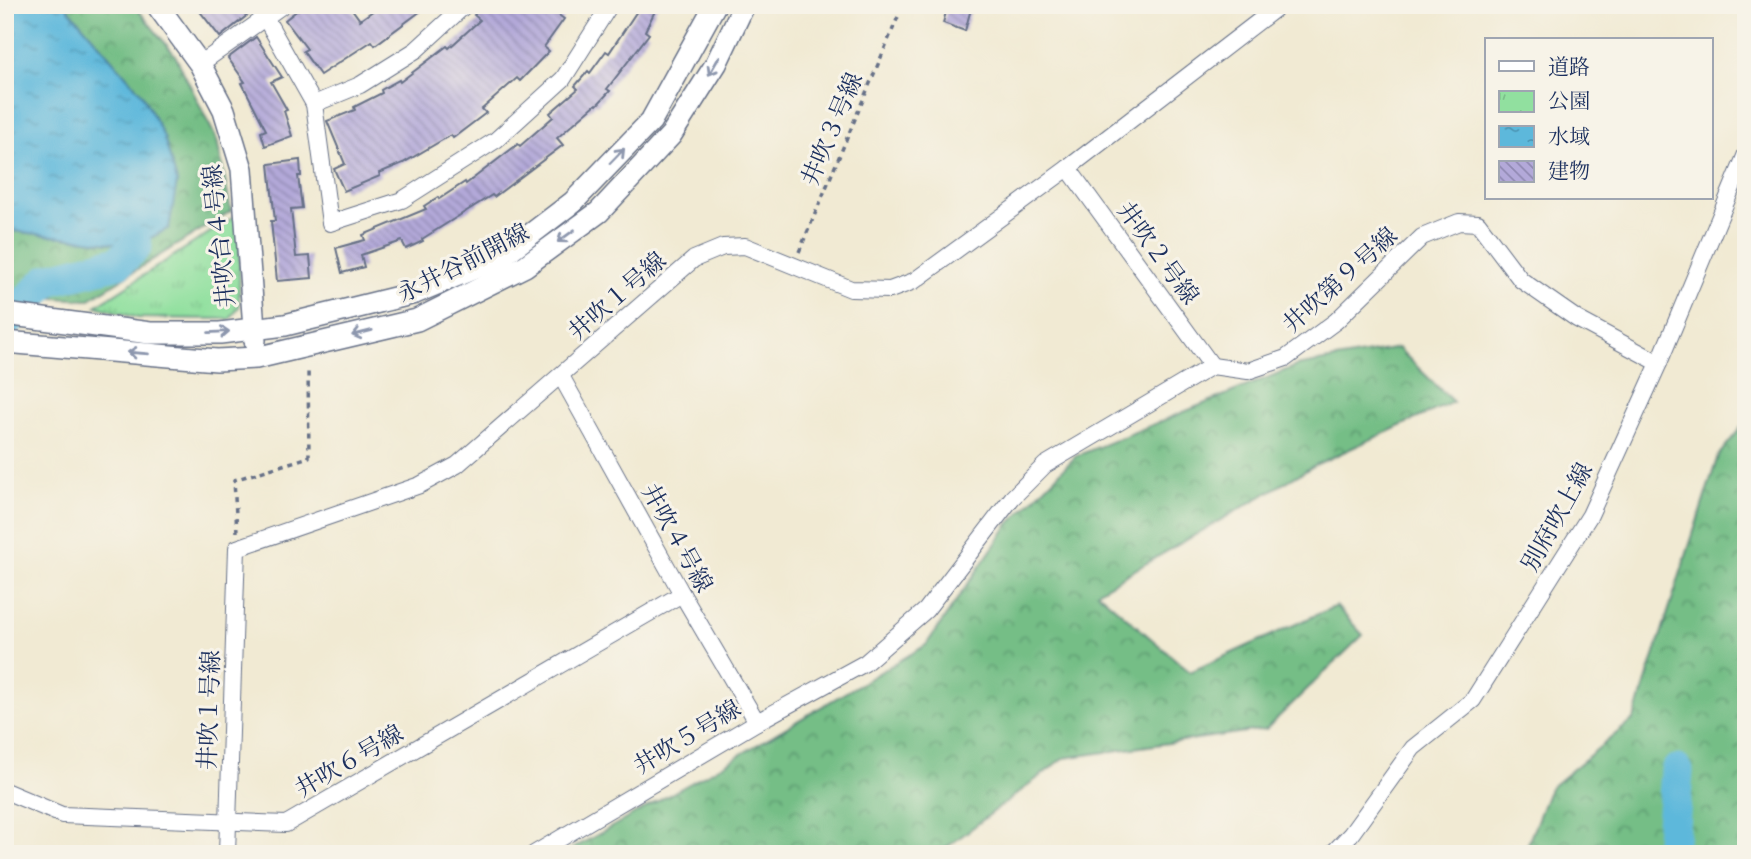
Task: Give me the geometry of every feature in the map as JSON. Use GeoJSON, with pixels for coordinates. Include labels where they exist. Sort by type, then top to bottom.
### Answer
{"type":"FeatureCollection","features":[{"type":"Feature","properties":{"kind":"street","name":"井吹台４号線"},"geometry":{"type":"LineString","coordinates":[[158,5],[200,64],[225,110],[242,169],[256,358]]}},
{"type":"Feature","properties":{"kind":"street"},"geometry":{"type":"LineString","coordinates":[[256,5],[267,19],[313,104],[330,223],[402,200],[495,140],[564,79],[610,5]]}},
{"type":"Feature","properties":{"kind":"street"},"geometry":{"type":"LineString","coordinates":[[200,64],[267,19],[283,5]]}},
{"type":"Feature","properties":{"kind":"street"},"geometry":{"type":"LineString","coordinates":[[313,104],[360,85],[416,50],[465,5]]}},
{"type":"Feature","properties":{"kind":"street","name":"永井谷前開線"},"geometry":{"type":"LineString","coordinates":[[5,314],[150,333],[220,333],[285,325],[415,293],[501,257],[573,202],[651,121],[715,5]]}},
{"type":"Feature","properties":{"kind":"street","name":"永井谷前開線"},"geometry":{"type":"LineString","coordinates":[[5,342],[217,360],[256,358],[417,320],[525,266],[599,212],[671,135],[716,64],[744,5]]}},
{"type":"Feature","properties":{"kind":"street","name":"井吹１号線"},"geometry":{"type":"LineString","coordinates":[[227,854],[237,548],[420,485],[457,465],[694,260],[723,247],[745,246],[851,289],[890,290],[914,281],[1280,5]]}},
{"type":"Feature","properties":{"kind":"street","name":"別府吹上線"},"geometry":{"type":"LineString","coordinates":[[1332,854],[1351,834],[1413,748],[1473,700],[1590,515],[1659,363],[1746,154]]}},
{"type":"Feature","properties":{"kind":"street","name":"井吹２号線"},"geometry":{"type":"LineString","coordinates":[[1068,167],[1212,366]]}},
{"type":"Feature","properties":{"kind":"street","name":"井吹第９号線"},"geometry":{"type":"LineString","coordinates":[[1212,366],[1248,371],[1286,358],[1336,321],[1422,237],[1459,222],[1478,223],[1521,280],[1577,319],[1659,363]]}},
{"type":"Feature","properties":{"kind":"street","name":"井吹５号線"},"geometry":{"type":"LineString","coordinates":[[534,854],[757,722],[864,663],[926,610],[1012,498],[1045,465],[1212,366]]}},
{"type":"Feature","properties":{"kind":"street","name":"井吹４号線"},"geometry":{"type":"LineString","coordinates":[[561,376],[682,594],[757,722]]}},
{"type":"Feature","properties":{"kind":"street","name":"井吹６号線"},"geometry":{"type":"LineString","coordinates":[[5,791],[62,816],[286,824],[682,594]]}},
{"type":"Feature","properties":{"kind":"path","name":"井吹３号線"},"geometry":{"type":"LineString","coordinates":[[793,266],[903,5]]}},
{"type":"Feature","properties":{"kind":"path"},"geometry":{"type":"LineString","coordinates":[[237,548],[234,480],[309,457],[308,368]]}},
{"type":"Feature","properties":{"kind":"green space"},"geometry":{"type":"Polygon","coordinates":[[[65,5],[134,5],[175,55],[217,140],[231,211],[88,300],[5,295],[5,230],[135,246],[177,182],[164,137],[142,94],[65,5]]]}},
{"type":"Feature","properties":{"kind":"green space"},"geometry":{"type":"Polygon","coordinates":[[[240,213],[239,307],[230,319],[138,318],[96,306],[240,213]]]}},
{"type":"Feature","properties":{"kind":"green space"},"geometry":{"type":"Polygon","coordinates":[[[1398,348],[1453,402],[1317,464],[1097,592],[1190,672],[1336,606],[1363,635],[1266,729],[1064,758],[938,854],[563,854],[721,766],[926,645],[1009,524],[1076,456],[1296,366],[1398,348]]]}},
{"type":"Feature","properties":{"kind":"green space"},"geometry":{"type":"Polygon","coordinates":[[[1746,421],[1746,854],[1524,854],[1550,788],[1634,719],[1718,456],[1746,421]]]}},
{"type":"Feature","properties":{"kind":"water"},"geometry":{"type":"Polygon","coordinates":[[[5,5],[65,5],[142,94],[164,137],[177,182],[169,228],[136,246],[5,230],[5,5]]]}},
{"type":"Feature","properties":{"kind":"building"},"geometry":{"type":"Polygon","coordinates":[[[195,5],[241,5],[249,14],[220,37],[195,5]]]}},
{"type":"Feature","properties":{"kind":"building"},"geometry":{"type":"Polygon","coordinates":[[[304,5],[349,5],[360,20],[381,5],[429,5],[375,45],[372,41],[320,75],[303,51],[307,49],[285,20],[304,5]]]}},
{"type":"Feature","properties":{"kind":"building"},"geometry":{"type":"Polygon","coordinates":[[[483,5],[545,5],[564,19],[544,47],[549,51],[520,81],[517,78],[482,109],[486,113],[453,138],[451,135],[403,163],[379,173],[380,176],[344,191],[334,169],[345,164],[327,121],[355,110],[354,107],[382,93],[381,90],[399,80],[400,82],[447,46],[449,48],[480,20],[474,15],[483,5]]]}},
{"type":"Feature","properties":{"kind":"building"},"geometry":{"type":"Polygon","coordinates":[[[641,5],[658,5],[645,31],[649,34],[607,89],[610,91],[557,138],[563,145],[494,197],[492,195],[422,239],[423,241],[406,249],[402,241],[361,255],[364,267],[342,273],[336,248],[365,240],[363,235],[426,209],[424,206],[465,182],[466,184],[518,144],[520,146],[553,117],[550,113],[578,89],[575,86],[588,71],[590,73],[606,51],[609,53],[641,5]]]}},
{"type":"Feature","properties":{"kind":"building"},"geometry":{"type":"Polygon","coordinates":[[[948,5],[972,5],[965,31],[943,23],[948,5]]]}},
{"type":"Feature","properties":{"kind":"building"},"geometry":{"type":"Polygon","coordinates":[[[256,37],[282,77],[271,82],[287,110],[284,111],[292,136],[265,146],[261,132],[266,130],[242,83],[245,82],[228,58],[256,37]]]}},
{"type":"Feature","properties":{"kind":"building"},"geometry":{"type":"Polygon","coordinates":[[[300,160],[301,176],[298,176],[302,208],[291,209],[296,257],[310,256],[312,278],[277,281],[269,164],[300,160]]]}},
{"type":"Feature","properties":{"kind":"waterway"},"geometry":{"type":"LineString","coordinates":[[5,323],[48,280],[119,262],[136,246]]}},
{"type":"Feature","properties":{"kind":"waterway"},"geometry":{"type":"LineString","coordinates":[[1671,854],[1677,771]]}}]}
